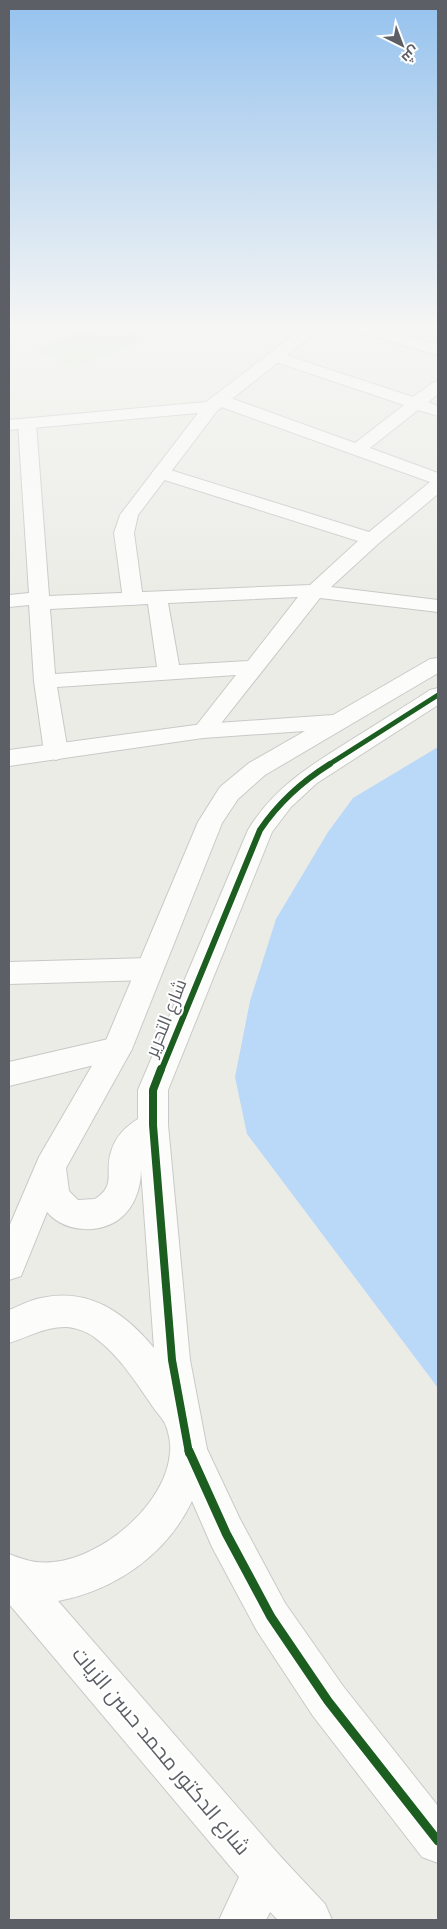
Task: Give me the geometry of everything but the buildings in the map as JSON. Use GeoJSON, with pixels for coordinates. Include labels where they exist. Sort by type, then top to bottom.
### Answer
{"type":"FeatureCollection","features":[{"type":"Feature","properties":{"kind":"street"},"geometry":{"type":"LineString","coordinates":[[56,752],[45,681],[39,600],[18,424],[112,414]]}},
{"type":"Feature","properties":{"kind":"street"},"geometry":{"type":"LineString","coordinates":[[132,599],[124,533],[129,515],[207,414]]}},
{"type":"Feature","properties":{"kind":"street"},"geometry":{"type":"LineString","coordinates":[[248,414],[438,479]]}},
{"type":"Feature","properties":{"kind":"street"},"geometry":{"type":"LineString","coordinates":[[357,450],[403,414]]}},
{"type":"Feature","properties":{"kind":"street"},"geometry":{"type":"LineString","coordinates":[[162,473],[372,539]]}},
{"type":"Feature","properties":{"kind":"street"},"geometry":{"type":"LineString","coordinates":[[203,731],[315,591],[372,539],[438,485]]}},
{"type":"Feature","properties":{"kind":"street"},"geometry":{"type":"LineString","coordinates":[[9,601],[132,599],[315,591],[438,606]]}},
{"type":"Feature","properties":{"kind":"street"},"geometry":{"type":"LineString","coordinates":[[156,598],[169,673]]}},
{"type":"Feature","properties":{"kind":"street","name":"شارع التحرير"},"geometry":{"type":"LineString","coordinates":[[9,1265],[50,1166],[117,1049],[210,822],[229,793],[258,769],[438,664]]}},
{"type":"Feature","properties":{"kind":"street"},"geometry":{"type":"LineString","coordinates":[[45,681],[254,667]]}},
{"type":"Feature","properties":{"kind":"street","name":"شارع التحرير"},"geometry":{"type":"LineString","coordinates":[[185,1434],[172,1360],[153,1125],[153,1090],[260,830],[272,810],[309,777],[438,695]]}},
{"type":"Feature","properties":{"kind":"street"},"geometry":{"type":"LineString","coordinates":[[9,758],[203,731],[336,722]]}},
{"type":"Feature","properties":{"kind":"street"},"geometry":{"type":"LineString","coordinates":[[9,973],[149,969]]}},
{"type":"Feature","properties":{"kind":"street"},"geometry":{"type":"LineString","coordinates":[[9,1074],[117,1049]]}},
{"type":"Feature","properties":{"kind":"street"},"geometry":{"type":"LineString","coordinates":[[50,1166],[53,1192],[59,1205],[72,1214],[89,1216],[105,1211],[118,1200],[124,1186],[124,1158],[128,1145],[137,1134],[153,1125]]}},
{"type":"Feature","properties":{"kind":"street"},"geometry":{"type":"LineString","coordinates":[[9,1326],[28,1316],[72,1311],[93,1317],[112,1327],[127,1342],[185,1434],[226,1533],[271,1617],[328,1701],[438,1841]]}},
{"type":"Feature","properties":{"kind":"street"},"geometry":{"type":"LineString","coordinates":[[11,1574],[55,1582],[94,1572],[129,1552],[157,1523],[178,1489],[185,1434]]}},
{"type":"Feature","properties":{"kind":"street","name":"شارع الدكتور محمد حسن الزيات"},"geometry":{"type":"LineString","coordinates":[[11,1574],[265,1873],[309,1920]]}},
{"type":"Feature","properties":{"kind":"street"},"geometry":{"type":"LineString","coordinates":[[242,1920],[265,1873]]}},
{"type":"Feature","properties":{"kind":"water"},"geometry":{"type":"Polygon","coordinates":[[[438,747],[438,1388],[247,1134],[235,1077],[250,1001],[276,919],[328,832],[353,798],[438,747]]]}},
{"type":"Feature","properties":{"kind":"cycle path"},"geometry":{"type":"LineString","coordinates":[[438,695],[309,777],[282,802],[265,822],[260,830],[153,1090],[153,1125],[172,1360],[189,1452],[226,1533],[271,1617],[328,1701],[438,1841]]}}]}
